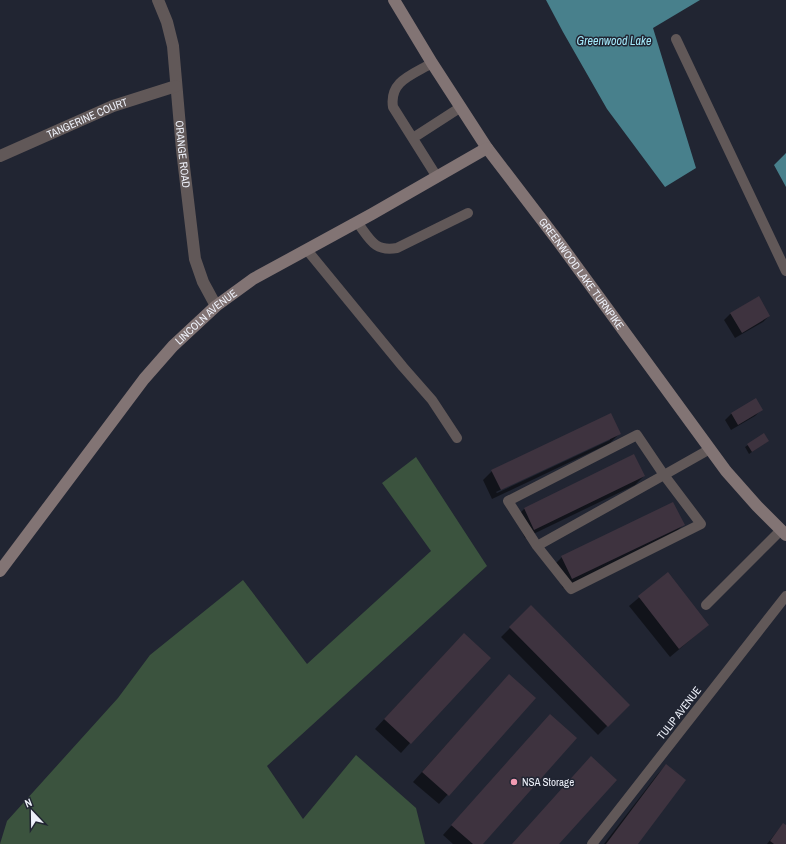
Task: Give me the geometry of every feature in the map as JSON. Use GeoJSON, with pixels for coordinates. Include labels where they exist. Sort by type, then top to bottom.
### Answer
{"type":"FeatureCollection","features":[{"type":"Feature","properties":{"kind":"main road","name":"GREENWOOD LAKE TURNPIKE"},"geometry":{"type":"LineString","coordinates":[[394,0],[432,63],[487,148],[558,241],[710,449],[757,506],[783,533]]}},
{"type":"Feature","properties":{"kind":"main road","name":"LINCOLN AVENUE"},"geometry":{"type":"LineString","coordinates":[[0,571],[144,379],[173,346],[216,306],[253,279],[487,148]]}},
{"type":"Feature","properties":{"kind":"street","name":"ORANGE ROAD"},"geometry":{"type":"LineString","coordinates":[[158,0],[167,22],[173,46],[195,259],[203,282],[216,306]]}},
{"type":"Feature","properties":{"kind":"street","name":"TANGERINE COURT"},"geometry":{"type":"LineString","coordinates":[[0,156],[113,106],[176,86]]}},
{"type":"Feature","properties":{"kind":"lane"},"geometry":{"type":"LineString","coordinates":[[676,40],[786,270]]}},
{"type":"Feature","properties":{"kind":"lane"},"geometry":{"type":"LineString","coordinates":[[432,63],[395,86],[392,96],[393,106],[437,176]]}},
{"type":"Feature","properties":{"kind":"lane"},"geometry":{"type":"LineString","coordinates":[[413,138],[461,108]]}},
{"type":"Feature","properties":{"kind":"lane"},"geometry":{"type":"LineString","coordinates":[[357,222],[376,247],[386,250],[397,248],[468,213]]}},
{"type":"Feature","properties":{"kind":"lane"},"geometry":{"type":"LineString","coordinates":[[307,250],[432,400],[457,438]]}},
{"type":"Feature","properties":{"kind":"lane"},"geometry":{"type":"LineString","coordinates":[[637,435],[664,475],[701,524],[571,589],[537,546],[508,501],[637,435]]}},
{"type":"Feature","properties":{"kind":"lane"},"geometry":{"type":"LineString","coordinates":[[537,546],[710,449]]}},
{"type":"Feature","properties":{"kind":"lane"},"geometry":{"type":"LineString","coordinates":[[706,606],[783,533]]}},
{"type":"Feature","properties":{"kind":"lane","name":"TULIP AVENUE"},"geometry":{"type":"LineString","coordinates":[[592,844],[786,596]]}},
{"type":"Feature","properties":{"kind":"green space"},"geometry":{"type":"Polygon","coordinates":[[[416,457],[487,566],[267,766],[303,819],[356,755],[416,808],[425,844],[0,844],[7,821],[118,698],[150,655],[243,580],[307,664],[431,551],[382,483],[416,457]]]}},
{"type":"Feature","properties":{"kind":"water","name":"Greenwood Lake"},"geometry":{"type":"Polygon","coordinates":[[[546,0],[700,0],[653,28],[696,168],[665,187],[607,109],[546,0]]]}},
{"type":"Feature","properties":{"kind":"water"},"geometry":{"type":"Polygon","coordinates":[[[786,153],[786,187],[774,165],[786,153]]]}},
{"type":"Feature","properties":{"kind":"building"},"geometry":{"type":"Polygon","coordinates":[[[759,296],[770,316],[742,333],[730,313],[759,296]]]}},
{"type":"Feature","properties":{"kind":"building"},"geometry":{"type":"Polygon","coordinates":[[[756,398],[763,410],[738,425],[731,413],[756,398]]]}},
{"type":"Feature","properties":{"kind":"building"},"geometry":{"type":"Polygon","coordinates":[[[611,413],[621,434],[501,490],[491,470],[611,413]]]}},
{"type":"Feature","properties":{"kind":"building"},"geometry":{"type":"Polygon","coordinates":[[[764,433],[769,441],[752,452],[747,444],[764,433]]]}},
{"type":"Feature","properties":{"kind":"building"},"geometry":{"type":"Polygon","coordinates":[[[634,454],[645,476],[534,530],[524,508],[634,454]]]}},
{"type":"Feature","properties":{"kind":"building"},"geometry":{"type":"Polygon","coordinates":[[[673,502],[685,525],[572,579],[561,556],[673,502]]]}},
{"type":"Feature","properties":{"kind":"building"},"geometry":{"type":"Polygon","coordinates":[[[668,572],[709,625],[679,649],[638,596],[668,572]]]}},
{"type":"Feature","properties":{"kind":"building"},"geometry":{"type":"Polygon","coordinates":[[[531,605],[630,705],[608,727],[509,627],[531,605]]]}},
{"type":"Feature","properties":{"kind":"building"},"geometry":{"type":"Polygon","coordinates":[[[464,633],[491,658],[411,744],[384,719],[464,633]]]}},
{"type":"Feature","properties":{"kind":"building"},"geometry":{"type":"Polygon","coordinates":[[[509,674],[536,698],[449,796],[422,772],[509,674]]]}},
{"type":"Feature","properties":{"kind":"building","name":"NSA Storage"},"geometry":{"type":"Polygon","coordinates":[[[550,714],[577,738],[483,844],[473,844],[451,825],[550,714]]]}},
{"type":"Feature","properties":{"kind":"building","name":"NSA Storage"},"geometry":{"type":"Polygon","coordinates":[[[591,756],[617,780],[559,844],[512,844],[591,756]]]}},
{"type":"Feature","properties":{"kind":"building"},"geometry":{"type":"Polygon","coordinates":[[[666,764],[686,780],[638,844],[606,844],[666,764]]]}},
{"type":"Feature","properties":{"kind":"building"},"geometry":{"type":"Polygon","coordinates":[[[783,823],[786,825],[786,844],[774,844],[770,841],[783,823]]]}},
{"type":"Feature","properties":{"kind":"place","name":"NSA Storage"},"geometry":{"type":"Point","coordinates":[514,782]}}]}
